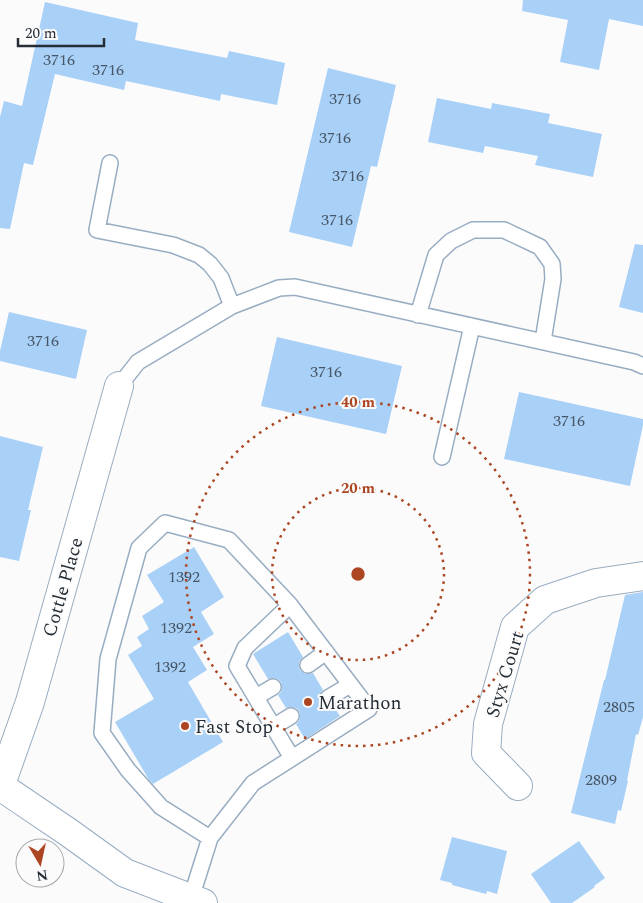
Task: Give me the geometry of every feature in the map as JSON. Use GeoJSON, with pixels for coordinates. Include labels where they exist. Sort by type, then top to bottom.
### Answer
{"type":"FeatureCollection","features":[{"type":"Feature","properties":{"kind":"street","name":"Cottle Place"},"geometry":{"type":"LineString","coordinates":[[0,787],[30,702],[119,386]]}},
{"type":"Feature","properties":{"kind":"street","name":"Styx Court"},"geometry":{"type":"LineString","coordinates":[[518,786],[486,753],[488,724],[515,627],[545,600],[596,583],[643,576]]}},
{"type":"Feature","properties":{"kind":"street"},"geometry":{"type":"LineString","coordinates":[[0,787],[125,873],[197,901]]}},
{"type":"Feature","properties":{"kind":"lane"},"geometry":{"type":"LineString","coordinates":[[110,163],[97,230],[173,245],[199,254],[221,278],[232,306]]}},
{"type":"Feature","properties":{"kind":"lane"},"geometry":{"type":"LineString","coordinates":[[418,315],[436,255],[451,241],[474,230],[504,230],[540,248],[552,264],[553,279],[543,341]]}},
{"type":"Feature","properties":{"kind":"lane"},"geometry":{"type":"LineString","coordinates":[[119,386],[138,362],[232,306],[279,288],[295,287],[543,341],[634,362],[643,366]]}},
{"type":"Feature","properties":{"kind":"lane"},"geometry":{"type":"LineString","coordinates":[[442,457],[472,326]]}},
{"type":"Feature","properties":{"kind":"lane"},"geometry":{"type":"LineString","coordinates":[[197,901],[210,838],[253,783],[369,709],[290,605],[229,540],[165,523],[139,548],[108,659],[102,732],[128,770],[161,807],[210,838]]}},
{"type":"Feature","properties":{"kind":"lane"},"geometry":{"type":"LineString","coordinates":[[290,605],[245,648],[237,666],[292,758]]}},
{"type":"Feature","properties":{"kind":"lane"},"geometry":{"type":"LineString","coordinates":[[308,665],[326,652]]}},
{"type":"Feature","properties":{"kind":"lane"},"geometry":{"type":"LineString","coordinates":[[328,698],[350,685]]}},
{"type":"Feature","properties":{"kind":"lane"},"geometry":{"type":"LineString","coordinates":[[256,698],[273,687]]}},
{"type":"Feature","properties":{"kind":"lane"},"geometry":{"type":"LineString","coordinates":[[273,727],[291,716]]}},
{"type":"Feature","properties":{"kind":"building"},"geometry":{"type":"Polygon","coordinates":[[[523,0],[643,0],[643,26],[609,19],[599,70],[560,62],[568,20],[522,11],[523,0]]]}},
{"type":"Feature","properties":{"kind":"building"},"geometry":{"type":"Polygon","coordinates":[[[45,2],[138,23],[135,40],[227,58],[229,51],[285,63],[277,105],[221,94],[220,101],[126,81],[124,90],[55,74],[33,165],[24,163],[10,229],[0,228],[0,117],[4,101],[22,106],[45,2]]]}},
{"type":"Feature","properties":{"kind":"building"},"geometry":{"type":"Polygon","coordinates":[[[328,68],[396,85],[377,167],[371,166],[352,247],[289,232],[328,68]]]}},
{"type":"Feature","properties":{"kind":"building"},"geometry":{"type":"Polygon","coordinates":[[[437,98],[491,109],[492,103],[550,114],[548,123],[602,134],[593,177],[535,165],[538,156],[485,146],[483,153],[428,142],[437,98]]]}},
{"type":"Feature","properties":{"kind":"building"},"geometry":{"type":"Polygon","coordinates":[[[635,244],[643,245],[643,313],[619,307],[635,244]]]}},
{"type":"Feature","properties":{"kind":"building"},"geometry":{"type":"Polygon","coordinates":[[[9,312],[87,330],[76,379],[0,361],[0,351],[9,312]]]}},
{"type":"Feature","properties":{"kind":"building"},"geometry":{"type":"Polygon","coordinates":[[[277,337],[402,366],[386,434],[261,406],[277,337]]]}},
{"type":"Feature","properties":{"kind":"building"},"geometry":{"type":"Polygon","coordinates":[[[519,392],[643,419],[630,486],[504,459],[519,392]]]}},
{"type":"Feature","properties":{"kind":"building"},"geometry":{"type":"Polygon","coordinates":[[[0,436],[43,447],[28,510],[31,510],[19,561],[0,557],[0,436]]]}},
{"type":"Feature","properties":{"kind":"building"},"geometry":{"type":"Polygon","coordinates":[[[194,547],[224,597],[201,612],[214,634],[193,647],[207,670],[188,682],[223,742],[153,784],[115,722],[154,699],[128,655],[142,646],[137,637],[149,629],[142,616],[164,602],[147,575],[194,547]]]}},
{"type":"Feature","properties":{"kind":"building"},"geometry":{"type":"Polygon","coordinates":[[[643,592],[643,717],[638,735],[636,734],[621,811],[618,810],[615,824],[571,813],[625,595],[643,592]]]}},
{"type":"Feature","properties":{"kind":"building"},"geometry":{"type":"Polygon","coordinates":[[[288,632],[303,657],[299,662],[300,670],[305,674],[313,673],[323,690],[320,693],[320,703],[323,706],[333,706],[340,716],[305,739],[296,724],[299,721],[299,711],[296,708],[286,708],[278,695],[281,692],[281,682],[278,679],[268,679],[253,654],[288,632]]]}},
{"type":"Feature","properties":{"kind":"building"},"geometry":{"type":"Polygon","coordinates":[[[452,837],[507,851],[497,894],[487,891],[486,894],[440,880],[452,837]]]}},
{"type":"Feature","properties":{"kind":"building"},"geometry":{"type":"Polygon","coordinates":[[[579,841],[605,878],[572,903],[551,903],[531,874],[579,841]]]}},
{"type":"Feature","properties":{"kind":"place","name":"Marathon"},"geometry":{"type":"Point","coordinates":[308,702]}},
{"type":"Feature","properties":{"kind":"place","name":"Fast Stop"},"geometry":{"type":"Point","coordinates":[185,726]}}]}
